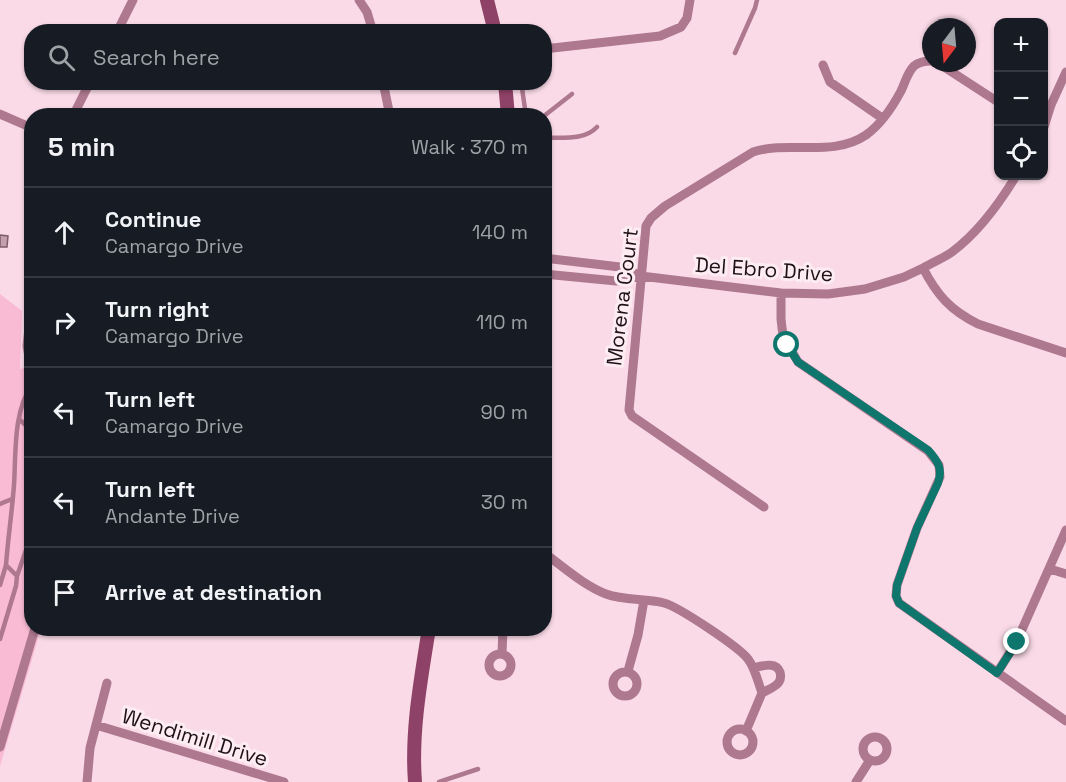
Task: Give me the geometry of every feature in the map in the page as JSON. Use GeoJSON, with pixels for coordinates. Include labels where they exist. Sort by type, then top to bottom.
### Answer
{"type":"FeatureCollection","features":[{"type":"Feature","properties":{"kind":"main road"},"geometry":{"type":"LineString","coordinates":[[487,0],[493,24]]}},
{"type":"Feature","properties":{"kind":"main road"},"geometry":{"type":"LineString","coordinates":[[506,90],[509,108]]}},
{"type":"Feature","properties":{"kind":"main road"},"geometry":{"type":"LineString","coordinates":[[415,782],[413,757],[416,718],[428,636]]}},
{"type":"Feature","properties":{"kind":"street"},"geometry":{"type":"LineString","coordinates":[[121,24],[133,0]]}},
{"type":"Feature","properties":{"kind":"street"},"geometry":{"type":"LineString","coordinates":[[359,0],[367,12],[371,24]]}},
{"type":"Feature","properties":{"kind":"street"},"geometry":{"type":"LineString","coordinates":[[552,49],[660,36],[681,27],[687,18],[690,0]]}},
{"type":"Feature","properties":{"kind":"street","name":"Morena Court"},"geometry":{"type":"LineString","coordinates":[[764,507],[632,416],[629,410],[646,226],[651,218],[665,206],[753,152],[768,147],[818,148],[846,144],[868,133],[900,93],[914,67],[922,62]]}},
{"type":"Feature","properties":{"kind":"street"},"geometry":{"type":"LineString","coordinates":[[823,65],[830,82],[882,118]]}},
{"type":"Feature","properties":{"kind":"street"},"geometry":{"type":"LineString","coordinates":[[952,72],[994,99]]}},
{"type":"Feature","properties":{"kind":"street"},"geometry":{"type":"LineString","coordinates":[[1044,126],[1066,72]]}},
{"type":"Feature","properties":{"kind":"street"},"geometry":{"type":"LineString","coordinates":[[77,108],[86,90]]}},
{"type":"Feature","properties":{"kind":"street"},"geometry":{"type":"LineString","coordinates":[[385,90],[388,108]]}},
{"type":"Feature","properties":{"kind":"street"},"geometry":{"type":"LineString","coordinates":[[0,114],[24,124]]}},
{"type":"Feature","properties":{"kind":"street","name":"Del Ebro Drive"},"geometry":{"type":"LineString","coordinates":[[552,259],[620,267],[641,276],[781,293],[847,293],[885,284],[923,268],[952,252],[994,210],[1013,180]]}},
{"type":"Feature","properties":{"kind":"street"},"geometry":{"type":"LineString","coordinates":[[923,268],[939,295],[966,318],[1066,353]]}},
{"type":"Feature","properties":{"kind":"street","name":"Del Ebro Drive"},"geometry":{"type":"LineString","coordinates":[[552,275],[616,281],[641,276]]}},
{"type":"Feature","properties":{"kind":"street"},"geometry":{"type":"LineString","coordinates":[[781,293],[783,336],[798,362],[928,450],[936,459],[940,477],[917,528],[897,585],[896,596],[899,603],[1066,721]]}},
{"type":"Feature","properties":{"kind":"street"},"geometry":{"type":"LineString","coordinates":[[997,673],[1017,642],[1066,530]]}},
{"type":"Feature","properties":{"kind":"street"},"geometry":{"type":"LineString","coordinates":[[552,559],[598,591],[623,599],[663,602],[681,610],[743,654],[753,668],[762,693]]}},
{"type":"Feature","properties":{"kind":"street"},"geometry":{"type":"LineString","coordinates":[[1050,568],[1066,574]]}},
{"type":"Feature","properties":{"kind":"street"},"geometry":{"type":"LineString","coordinates":[[628,671],[638,635],[644,600]]}},
{"type":"Feature","properties":{"kind":"street"},"geometry":{"type":"LineString","coordinates":[[0,747],[33,636]]}},
{"type":"Feature","properties":{"kind":"street"},"geometry":{"type":"LineString","coordinates":[[502,654],[503,636]]}},
{"type":"Feature","properties":{"kind":"street"},"geometry":{"type":"LineString","coordinates":[[746,731],[762,693],[777,684],[781,676],[778,668],[770,665],[753,668]]}},
{"type":"Feature","properties":{"kind":"street"},"geometry":{"type":"LineString","coordinates":[[87,782],[90,748],[107,683]]}},
{"type":"Feature","properties":{"kind":"street","name":"Wendimill Drive"},"geometry":{"type":"LineString","coordinates":[[96,725],[260,779],[284,782]]}},
{"type":"Feature","properties":{"kind":"street"},"geometry":{"type":"LineString","coordinates":[[856,782],[870,760]]}},
{"type":"Feature","properties":{"kind":"lane"},"geometry":{"type":"LineString","coordinates":[[735,53],[757,0]]}},
{"type":"Feature","properties":{"kind":"lane"},"geometry":{"type":"LineString","coordinates":[[522,90],[525,108]]}},
{"type":"Feature","properties":{"kind":"lane"},"geometry":{"type":"LineString","coordinates":[[552,110],[572,94]]}},
{"type":"Feature","properties":{"kind":"lane"},"geometry":{"type":"LineString","coordinates":[[552,138],[583,136],[592,133],[597,127]]}},
{"type":"Feature","properties":{"kind":"lane"},"geometry":{"type":"LineString","coordinates":[[0,585],[6,565],[15,448],[24,395]]}},
{"type":"Feature","properties":{"kind":"lane"},"geometry":{"type":"LineString","coordinates":[[20,420],[24,424]]}},
{"type":"Feature","properties":{"kind":"lane"},"geometry":{"type":"LineString","coordinates":[[0,504],[12,499]]}},
{"type":"Feature","properties":{"kind":"lane"},"geometry":{"type":"LineString","coordinates":[[0,639],[24,556]]}},
{"type":"Feature","properties":{"kind":"lane"},"geometry":{"type":"LineString","coordinates":[[6,565],[17,576]]}},
{"type":"Feature","properties":{"kind":"lane"},"geometry":{"type":"LineString","coordinates":[[439,782],[478,769]]}},
{"type":"Feature","properties":{"kind":"shaded area"},"geometry":{"type":"Polygon","coordinates":[[[0,294],[22,311],[20,369],[24,368],[24,636],[39,636],[0,766],[0,294]]]}},
{"type":"Feature","properties":{"kind":"building"},"geometry":{"type":"Polygon","coordinates":[[[0,235],[8,236],[7,247],[0,247],[0,235]]]}},
{"type":"Feature","properties":{"kind":"route"},"geometry":{"type":"LineString","coordinates":[[787,345],[798,362],[928,450],[939,465],[938,483],[917,528],[897,585],[896,596],[899,603],[997,673],[1017,642]]}}]}
